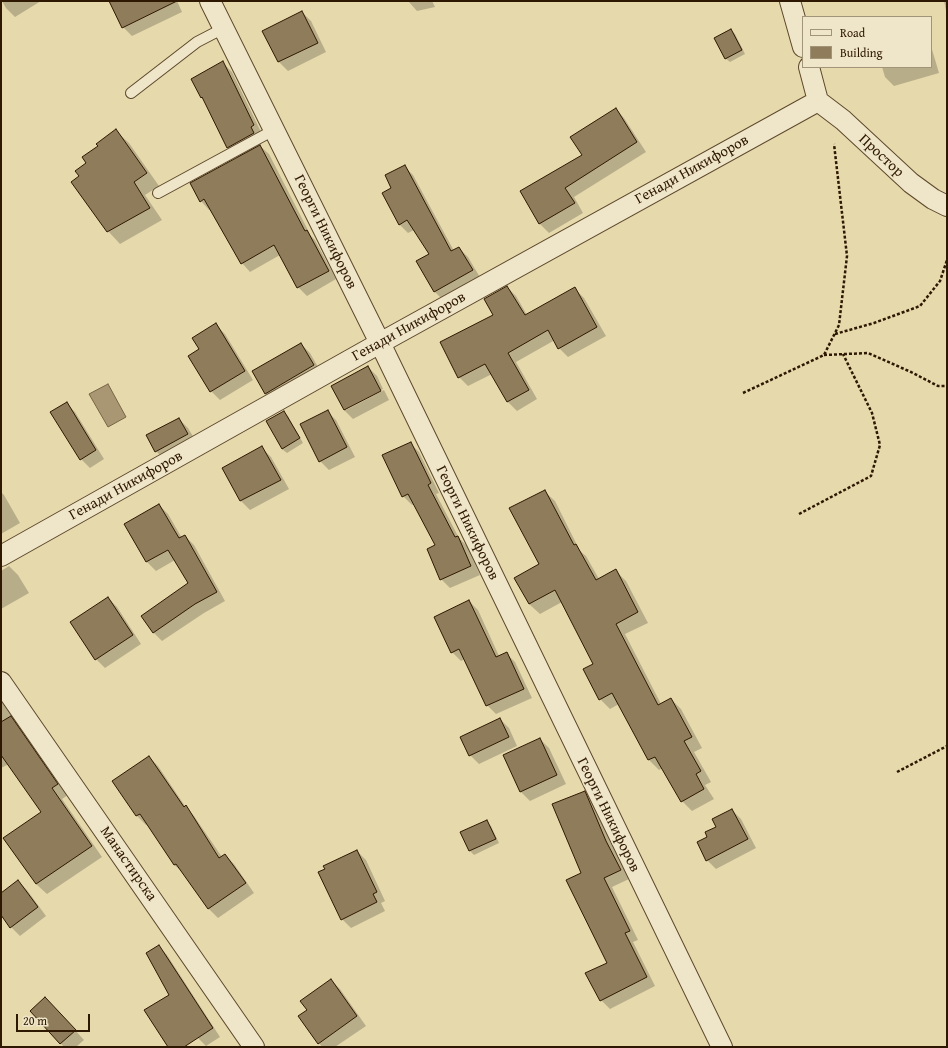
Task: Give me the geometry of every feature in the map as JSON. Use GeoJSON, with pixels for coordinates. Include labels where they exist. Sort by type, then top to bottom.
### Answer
{"type":"FeatureCollection","features":[{"type":"Feature","properties":{"kind":"street","name":"Георги Никифоров"},"geometry":{"type":"LineString","coordinates":[[210,1],[380,343],[722,1047]]}},
{"type":"Feature","properties":{"kind":"street"},"geometry":{"type":"LineString","coordinates":[[790,1],[802,43]]}},
{"type":"Feature","properties":{"kind":"street"},"geometry":{"type":"LineString","coordinates":[[809,68],[824,106]]}},
{"type":"Feature","properties":{"kind":"street","name":"Простор"},"geometry":{"type":"LineString","coordinates":[[824,106],[843,120],[911,183],[933,199],[947,206]]}},
{"type":"Feature","properties":{"kind":"street","name":"Генади Никифоров"},"geometry":{"type":"LineString","coordinates":[[1,556],[380,343],[824,106]]}},
{"type":"Feature","properties":{"kind":"street","name":"Манастирска"},"geometry":{"type":"LineString","coordinates":[[1,682],[254,1047]]}},
{"type":"Feature","properties":{"kind":"lane"},"geometry":{"type":"LineString","coordinates":[[131,93],[197,42],[224,28]]}},
{"type":"Feature","properties":{"kind":"lane"},"geometry":{"type":"LineString","coordinates":[[158,193],[274,130]]}},
{"type":"Feature","properties":{"kind":"path"},"geometry":{"type":"LineString","coordinates":[[824,106],[848,256],[839,325],[824,355]]}},
{"type":"Feature","properties":{"kind":"path"},"geometry":{"type":"LineString","coordinates":[[835,334],[874,323],[920,306],[940,281],[947,260]]}},
{"type":"Feature","properties":{"kind":"path"},"geometry":{"type":"LineString","coordinates":[[743,393],[824,355],[868,353],[938,386],[947,386]]}},
{"type":"Feature","properties":{"kind":"path"},"geometry":{"type":"LineString","coordinates":[[799,514],[871,476],[880,445],[872,413],[843,354]]}},
{"type":"Feature","properties":{"kind":"path"},"geometry":{"type":"LineString","coordinates":[[897,772],[947,746]]}},
{"type":"Feature","properties":{"kind":"shaded area"},"geometry":{"type":"Polygon","coordinates":[[[108,384],[126,417],[108,427],[89,394],[108,384]]]}},
{"type":"Feature","properties":{"kind":"building"},"geometry":{"type":"Polygon","coordinates":[[[109,1],[177,1],[122,28],[109,1]]]}},
{"type":"Feature","properties":{"kind":"building"},"geometry":{"type":"Polygon","coordinates":[[[302,11],[318,43],[278,62],[262,31],[302,11]]]}},
{"type":"Feature","properties":{"kind":"building"},"geometry":{"type":"Polygon","coordinates":[[[731,29],[742,50],[725,59],[714,38],[731,29]]]}},
{"type":"Feature","properties":{"kind":"building"},"geometry":{"type":"Polygon","coordinates":[[[223,61],[254,125],[251,127],[254,133],[227,148],[202,97],[201,98],[191,79],[223,61]]]}},
{"type":"Feature","properties":{"kind":"building"},"geometry":{"type":"Polygon","coordinates":[[[616,108],[637,142],[565,188],[575,203],[539,224],[520,191],[582,155],[570,137],[616,108]]]}},
{"type":"Feature","properties":{"kind":"building"},"geometry":{"type":"Polygon","coordinates":[[[116,129],[147,173],[134,182],[150,208],[107,232],[71,182],[79,176],[75,171],[86,163],[82,157],[98,146],[96,144],[116,129]]]}},
{"type":"Feature","properties":{"kind":"building"},"geometry":{"type":"Polygon","coordinates":[[[260,145],[305,231],[307,230],[329,271],[297,288],[274,245],[241,264],[204,199],[200,202],[190,183],[260,145]]]}},
{"type":"Feature","properties":{"kind":"building"},"geometry":{"type":"Polygon","coordinates":[[[405,165],[451,251],[459,247],[473,270],[434,292],[416,261],[429,254],[407,220],[399,225],[382,193],[391,188],[385,175],[405,165]]]}},
{"type":"Feature","properties":{"kind":"building"},"geometry":{"type":"Polygon","coordinates":[[[507,286],[525,315],[575,287],[597,327],[558,349],[548,330],[508,353],[529,390],[507,402],[485,364],[458,378],[440,342],[493,315],[484,299],[507,286]]]}},
{"type":"Feature","properties":{"kind":"building"},"geometry":{"type":"Polygon","coordinates":[[[216,323],[245,371],[210,392],[188,356],[199,349],[192,338],[216,323]]]}},
{"type":"Feature","properties":{"kind":"building"},"geometry":{"type":"Polygon","coordinates":[[[301,343],[314,365],[265,394],[252,371],[301,343]]]}},
{"type":"Feature","properties":{"kind":"building"},"geometry":{"type":"Polygon","coordinates":[[[368,366],[381,391],[344,410],[331,386],[368,366]]]}},
{"type":"Feature","properties":{"kind":"building"},"geometry":{"type":"Polygon","coordinates":[[[67,402],[96,450],[80,460],[50,412],[67,402]]]}},
{"type":"Feature","properties":{"kind":"building"},"geometry":{"type":"Polygon","coordinates":[[[328,410],[347,447],[319,462],[300,424],[328,410]]]}},
{"type":"Feature","properties":{"kind":"building"},"geometry":{"type":"Polygon","coordinates":[[[284,411],[300,438],[282,449],[266,421],[284,411]]]}},
{"type":"Feature","properties":{"kind":"building"},"geometry":{"type":"Polygon","coordinates":[[[179,418],[188,434],[155,452],[146,435],[179,418]]]}},
{"type":"Feature","properties":{"kind":"building"},"geometry":{"type":"Polygon","coordinates":[[[411,442],[431,483],[428,485],[455,537],[458,536],[471,566],[440,580],[427,549],[435,545],[408,494],[402,497],[382,455],[411,442]]]}},
{"type":"Feature","properties":{"kind":"building"},"geometry":{"type":"Polygon","coordinates":[[[262,446],[281,480],[240,501],[222,468],[262,446]]]}},
{"type":"Feature","properties":{"kind":"building"},"geometry":{"type":"Polygon","coordinates":[[[545,490],[574,545],[576,544],[596,580],[616,569],[638,612],[616,624],[658,705],[671,698],[692,737],[684,741],[701,771],[696,774],[704,789],[681,802],[655,757],[648,760],[612,693],[599,700],[583,669],[593,664],[555,590],[529,604],[514,578],[539,564],[509,508],[545,490]]]}},
{"type":"Feature","properties":{"kind":"building"},"geometry":{"type":"Polygon","coordinates":[[[159,504],[179,538],[185,535],[217,592],[195,604],[153,633],[141,616],[188,583],[168,550],[146,562],[124,524],[159,504]]]}},
{"type":"Feature","properties":{"kind":"building"},"geometry":{"type":"Polygon","coordinates":[[[108,597],[133,635],[95,660],[70,622],[108,597]]]}},
{"type":"Feature","properties":{"kind":"building"},"geometry":{"type":"Polygon","coordinates":[[[469,600],[496,657],[507,652],[524,689],[486,706],[459,649],[451,653],[434,617],[469,600]]]}},
{"type":"Feature","properties":{"kind":"building"},"geometry":{"type":"Polygon","coordinates":[[[11,716],[58,784],[52,788],[92,846],[36,884],[3,838],[41,812],[1,755],[1,722],[11,716]]]}},
{"type":"Feature","properties":{"kind":"building"},"geometry":{"type":"Polygon","coordinates":[[[500,718],[509,737],[469,756],[460,737],[500,718]]]}},
{"type":"Feature","properties":{"kind":"building"},"geometry":{"type":"Polygon","coordinates":[[[540,738],[557,775],[520,792],[503,755],[540,738]]]}},
{"type":"Feature","properties":{"kind":"building"},"geometry":{"type":"Polygon","coordinates":[[[149,756],[184,807],[186,805],[219,858],[225,854],[246,883],[208,909],[176,864],[174,865],[140,814],[136,816],[112,781],[149,756]]]}},
{"type":"Feature","properties":{"kind":"building"},"geometry":{"type":"Polygon","coordinates":[[[585,791],[606,841],[621,870],[604,878],[630,931],[625,933],[647,977],[600,1001],[585,973],[607,963],[566,880],[581,873],[552,804],[585,791]]]}},
{"type":"Feature","properties":{"kind":"building"},"geometry":{"type":"Polygon","coordinates":[[[732,809],[748,839],[706,861],[697,842],[707,837],[705,832],[716,827],[712,819],[732,809]]]}},
{"type":"Feature","properties":{"kind":"building"},"geometry":{"type":"Polygon","coordinates":[[[487,820],[496,839],[469,851],[460,832],[487,820]]]}},
{"type":"Feature","properties":{"kind":"building"},"geometry":{"type":"Polygon","coordinates":[[[357,850],[377,892],[373,894],[377,902],[341,920],[318,872],[325,869],[323,866],[357,850]]]}},
{"type":"Feature","properties":{"kind":"building"},"geometry":{"type":"Polygon","coordinates":[[[18,880],[38,907],[10,928],[1,915],[1,893],[18,880]]]}},
{"type":"Feature","properties":{"kind":"building"},"geometry":{"type":"Polygon","coordinates":[[[159,945],[213,1028],[184,1047],[168,1047],[144,1010],[169,995],[146,953],[159,945]]]}},
{"type":"Feature","properties":{"kind":"building"},"geometry":{"type":"Polygon","coordinates":[[[331,979],[357,1016],[318,1044],[298,1016],[307,1010],[300,1001],[331,979]]]}},
{"type":"Feature","properties":{"kind":"building"},"geometry":{"type":"Polygon","coordinates":[[[45,997],[76,1030],[60,1044],[30,1011],[45,997]]]}}]}
